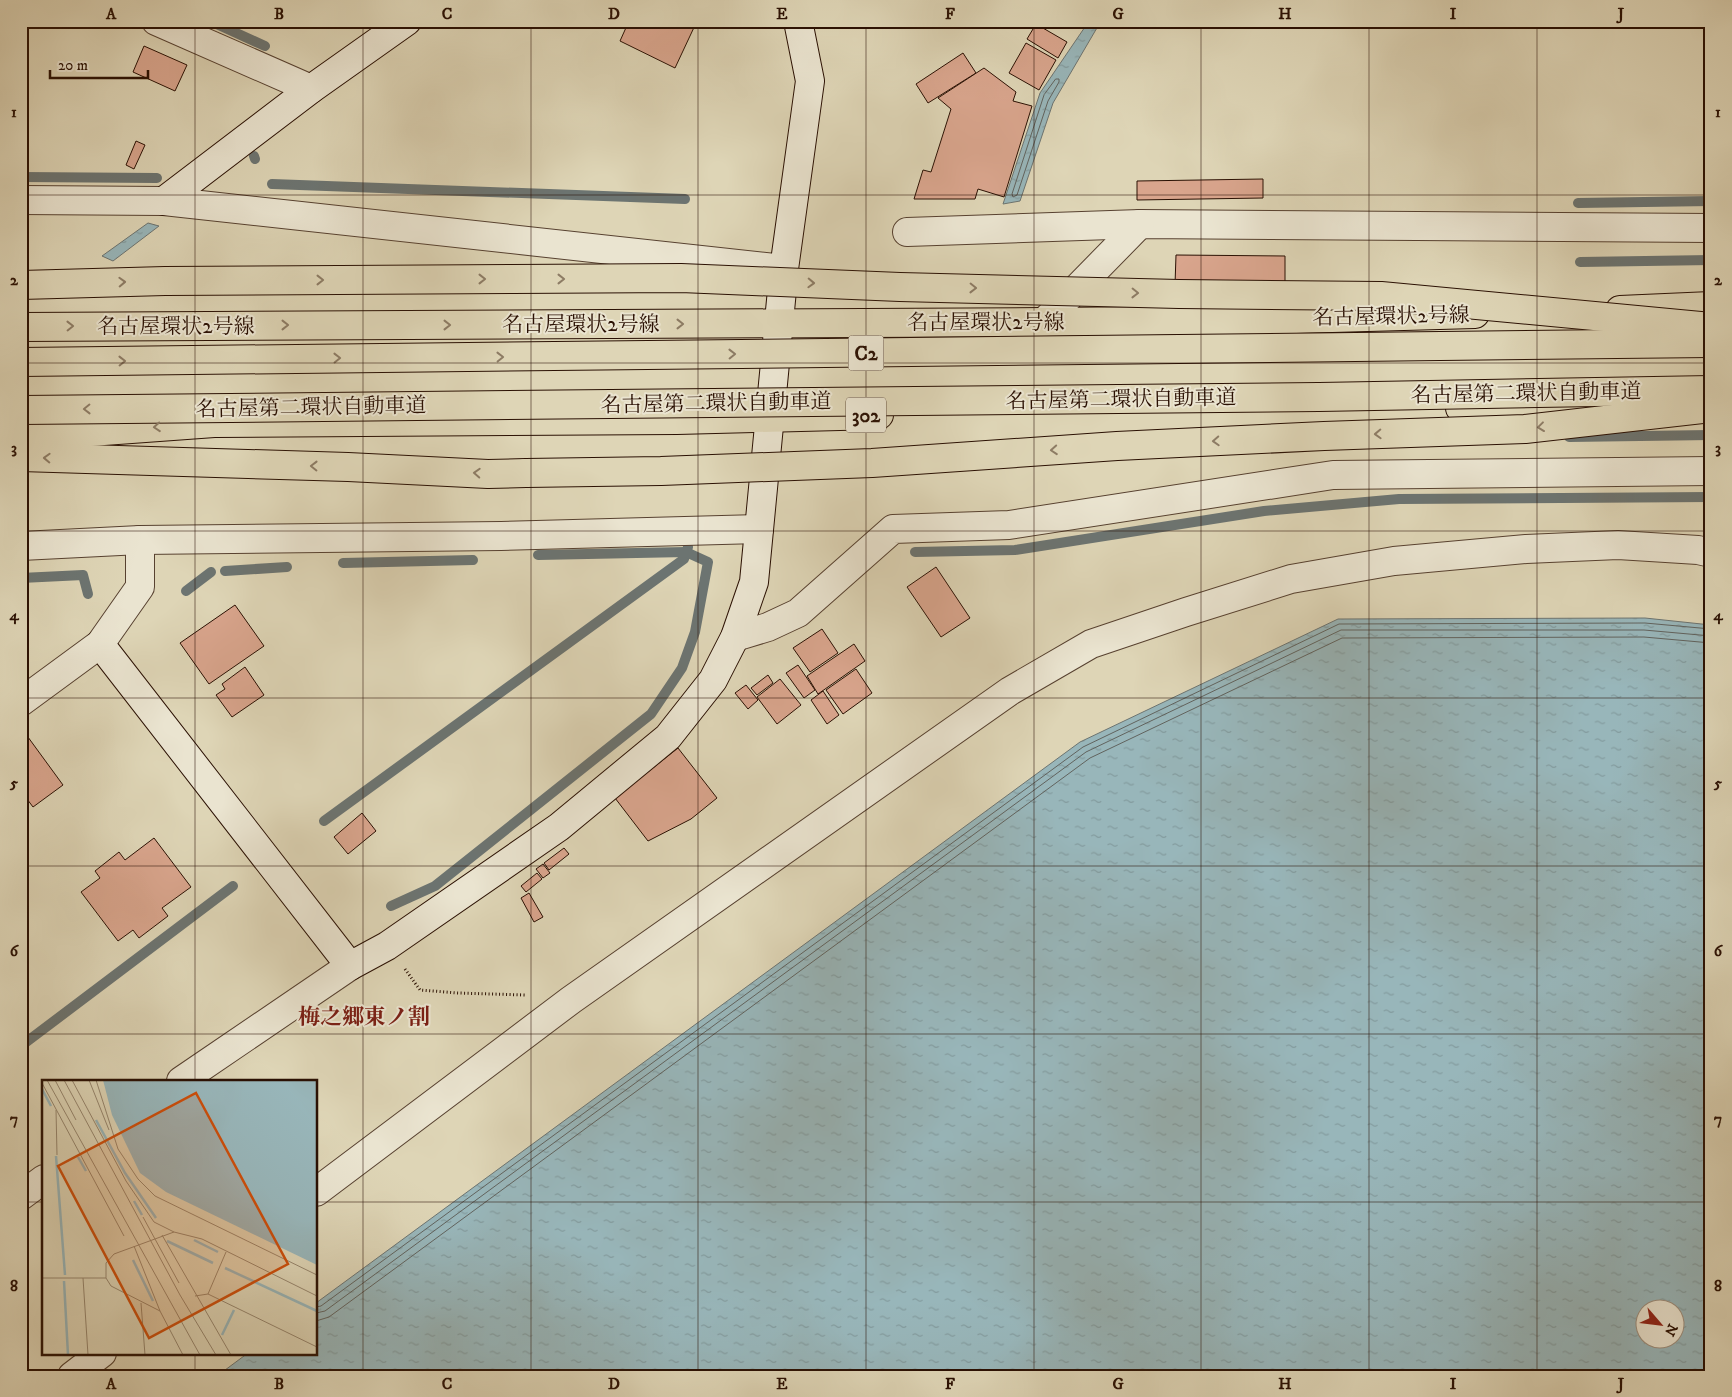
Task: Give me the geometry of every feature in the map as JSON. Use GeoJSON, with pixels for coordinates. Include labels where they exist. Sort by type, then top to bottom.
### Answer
{"type":"FeatureCollection","features":[{"type":"Feature","properties":{"kind":"highway"},"geometry":{"type":"LineString","coordinates":[[21,286],[165,281],[681,278],[900,287],[1179,294],[1381,296],[1711,328]]}},
{"type":"Feature","properties":{"kind":"highway","name":"名古屋環状2号線"},"geometry":{"type":"LineString","coordinates":[[21,327],[1264,320],[1711,306]]}},
{"type":"Feature","properties":{"kind":"highway","name":"C2"},"geometry":{"type":"LineString","coordinates":[[21,362],[1711,343]]}},
{"type":"Feature","properties":{"kind":"highway","name":"名古屋第二環状自動車道"},"geometry":{"type":"LineString","coordinates":[[21,410],[1269,397],[1711,390]]}},
{"type":"Feature","properties":{"kind":"highway","name":"302"},"geometry":{"type":"LineString","coordinates":[[21,437],[214,423],[667,420],[770,417],[1634,406],[1711,408]]}},
{"type":"Feature","properties":{"kind":"highway"},"geometry":{"type":"LineString","coordinates":[[21,457],[348,467],[488,474],[661,471],[872,463],[1117,446],[1526,429],[1711,408]]}},
{"type":"Feature","properties":{"kind":"street"},"geometry":{"type":"LineString","coordinates":[[156,21],[311,89]]}},
{"type":"Feature","properties":{"kind":"street"},"geometry":{"type":"LineString","coordinates":[[164,201],[311,89],[407,21]]}},
{"type":"Feature","properties":{"kind":"street"},"geometry":{"type":"LineString","coordinates":[[182,1080],[350,966],[387,946],[560,827],[668,737],[713,680],[735,637],[754,582],[784,269],[810,81],[798,21]]}},
{"type":"Feature","properties":{"kind":"street"},"geometry":{"type":"LineString","coordinates":[[21,200],[164,201],[784,269]]}},
{"type":"Feature","properties":{"kind":"street"},"geometry":{"type":"LineString","coordinates":[[1044,322],[1140,224]]}},
{"type":"Feature","properties":{"kind":"street"},"geometry":{"type":"LineString","coordinates":[[906,232],[1140,224],[1711,228]]}},
{"type":"Feature","properties":{"kind":"street"},"geometry":{"type":"LineString","coordinates":[[735,637],[768,627],[798,613],[893,529],[1010,525],[1333,475],[1711,471]]}},
{"type":"Feature","properties":{"kind":"street"},"geometry":{"type":"LineString","coordinates":[[21,546],[140,540],[502,536],[759,529]]}},
{"type":"Feature","properties":{"kind":"street"},"geometry":{"type":"LineString","coordinates":[[21,702],[100,644],[140,586],[140,540]]}},
{"type":"Feature","properties":{"kind":"street"},"geometry":{"type":"LineString","coordinates":[[318,1190],[571,1000],[1010,691],[1091,644],[1291,579],[1394,561],[1526,549],[1618,545],[1706,551]]}},
{"type":"Feature","properties":{"kind":"street"},"geometry":{"type":"LineString","coordinates":[[100,644],[350,966]]}},
{"type":"Feature","properties":{"kind":"street"},"geometry":{"type":"LineString","coordinates":[[21,1196],[42,1180]]}},
{"type":"Feature","properties":{"kind":"street"},"geometry":{"type":"LineString","coordinates":[[72,1376],[101,1354]]}},
{"type":"Feature","properties":{"kind":"path"},"geometry":{"type":"LineString","coordinates":[[387,946],[420,990],[536,995],[571,1000]]}},
{"type":"Feature","properties":{"kind":"water"},"geometry":{"type":"Polygon","coordinates":[[[1089,21],[1101,21],[1053,103],[1020,201],[1003,204],[1040,93],[1089,21]]]}},
{"type":"Feature","properties":{"kind":"water"},"geometry":{"type":"Polygon","coordinates":[[[148,223],[159,226],[113,261],[102,256],[148,223]]]}},
{"type":"Feature","properties":{"kind":"water"},"geometry":{"type":"Polygon","coordinates":[[[1645,618],[1711,625],[1711,1376],[217,1376],[247,1354],[318,1354],[318,1302],[1080,742],[1338,619],[1645,618]]]}},
{"type":"Feature","properties":{"kind":"building"},"geometry":{"type":"Polygon","coordinates":[[[629,21],[697,21],[675,68],[620,41],[629,21]]]}},
{"type":"Feature","properties":{"kind":"building"},"geometry":{"type":"Polygon","coordinates":[[[1036,24],[1067,42],[1058,58],[1027,39],[1036,24]]]}},
{"type":"Feature","properties":{"kind":"building"},"geometry":{"type":"Polygon","coordinates":[[[1026,43],[1056,60],[1039,90],[1009,73],[1026,43]]]}},
{"type":"Feature","properties":{"kind":"building"},"geometry":{"type":"Polygon","coordinates":[[[144,46],[187,65],[175,91],[133,72],[144,46]]]}},
{"type":"Feature","properties":{"kind":"building"},"geometry":{"type":"Polygon","coordinates":[[[963,53],[976,73],[928,103],[916,84],[963,53]]]}},
{"type":"Feature","properties":{"kind":"building"},"geometry":{"type":"Polygon","coordinates":[[[984,68],[1016,92],[1013,101],[1032,106],[1004,197],[978,189],[975,199],[914,199],[923,170],[931,172],[951,109],[938,98],[984,68]]]}},
{"type":"Feature","properties":{"kind":"building"},"geometry":{"type":"Polygon","coordinates":[[[136,141],[145,145],[134,169],[126,165],[136,141]]]}},
{"type":"Feature","properties":{"kind":"building"},"geometry":{"type":"Polygon","coordinates":[[[1263,179],[1263,198],[1137,200],[1137,181],[1263,179]]]}},
{"type":"Feature","properties":{"kind":"building"},"geometry":{"type":"Polygon","coordinates":[[[1176,255],[1285,256],[1285,285],[1175,285],[1176,255]]]}},
{"type":"Feature","properties":{"kind":"building"},"geometry":{"type":"Polygon","coordinates":[[[936,567],[970,618],[941,637],[907,587],[936,567]]]}},
{"type":"Feature","properties":{"kind":"building"},"geometry":{"type":"Polygon","coordinates":[[[235,605],[264,646],[209,684],[180,643],[235,605]]]}},
{"type":"Feature","properties":{"kind":"building"},"geometry":{"type":"Polygon","coordinates":[[[822,629],[838,653],[810,672],[793,648],[822,629]]]}},
{"type":"Feature","properties":{"kind":"building"},"geometry":{"type":"Polygon","coordinates":[[[854,644],[865,661],[818,694],[807,676],[854,644]]]}},
{"type":"Feature","properties":{"kind":"building"},"geometry":{"type":"Polygon","coordinates":[[[798,665],[815,690],[804,698],[786,673],[798,665]]]}},
{"type":"Feature","properties":{"kind":"building"},"geometry":{"type":"Polygon","coordinates":[[[245,667],[264,695],[232,717],[216,695],[225,689],[222,684],[245,667]]]}},
{"type":"Feature","properties":{"kind":"building"},"geometry":{"type":"Polygon","coordinates":[[[856,669],[872,693],[843,714],[826,690],[856,669]]]}},
{"type":"Feature","properties":{"kind":"building"},"geometry":{"type":"Polygon","coordinates":[[[768,675],[773,683],[757,695],[751,688],[768,675]]]}},
{"type":"Feature","properties":{"kind":"building"},"geometry":{"type":"Polygon","coordinates":[[[780,679],[801,705],[777,724],[757,697],[780,679]]]}},
{"type":"Feature","properties":{"kind":"building"},"geometry":{"type":"Polygon","coordinates":[[[746,685],[758,700],[748,709],[735,693],[746,685]]]}},
{"type":"Feature","properties":{"kind":"building"},"geometry":{"type":"Polygon","coordinates":[[[823,691],[839,715],[827,724],[811,700],[823,691]]]}},
{"type":"Feature","properties":{"kind":"building"},"geometry":{"type":"Polygon","coordinates":[[[25,733],[63,785],[33,807],[21,791],[21,735],[25,733]]]}},
{"type":"Feature","properties":{"kind":"building"},"geometry":{"type":"Polygon","coordinates":[[[678,748],[717,798],[691,819],[648,841],[615,798],[678,748]]]}},
{"type":"Feature","properties":{"kind":"building"},"geometry":{"type":"Polygon","coordinates":[[[362,813],[376,831],[348,854],[334,837],[362,813]]]}},
{"type":"Feature","properties":{"kind":"building"},"geometry":{"type":"Polygon","coordinates":[[[154,838],[191,887],[162,908],[168,916],[139,938],[133,930],[118,941],[81,892],[100,878],[95,871],[119,852],[125,860],[154,838]]]}},
{"type":"Feature","properties":{"kind":"building"},"geometry":{"type":"Polygon","coordinates":[[[564,848],[569,854],[549,870],[544,863],[564,848]]]}},
{"type":"Feature","properties":{"kind":"building"},"geometry":{"type":"Polygon","coordinates":[[[543,864],[550,873],[543,878],[536,869],[543,864]]]}},
{"type":"Feature","properties":{"kind":"building"},"geometry":{"type":"Polygon","coordinates":[[[537,873],[542,879],[526,892],[521,886],[537,873]]]}},
{"type":"Feature","properties":{"kind":"building"},"geometry":{"type":"Polygon","coordinates":[[[529,893],[543,917],[534,922],[521,898],[529,893]]]}},
{"type":"Feature","properties":{"kind":"waterway"},"geometry":{"type":"LineString","coordinates":[[210,21],[265,46]]}},
{"type":"Feature","properties":{"kind":"waterway"},"geometry":{"type":"LineString","coordinates":[[21,177],[157,178]]}},
{"type":"Feature","properties":{"kind":"waterway"},"geometry":{"type":"LineString","coordinates":[[272,184],[685,199]]}},
{"type":"Feature","properties":{"kind":"waterway"},"geometry":{"type":"LineString","coordinates":[[1578,203],[1711,201]]}},
{"type":"Feature","properties":{"kind":"waterway"},"geometry":{"type":"LineString","coordinates":[[1580,262],[1711,260]]}},
{"type":"Feature","properties":{"kind":"waterway"},"geometry":{"type":"LineString","coordinates":[[1569,437],[1711,435]]}},
{"type":"Feature","properties":{"kind":"waterway"},"geometry":{"type":"LineString","coordinates":[[915,552],[1015,550],[1264,511],[1399,499],[1711,497]]}},
{"type":"Feature","properties":{"kind":"waterway"},"geometry":{"type":"LineString","coordinates":[[324,821],[684,559],[688,547]]}},
{"type":"Feature","properties":{"kind":"waterway"},"geometry":{"type":"LineString","coordinates":[[391,906],[435,886],[651,714],[682,668],[695,632],[708,562],[686,552],[538,555]]}},
{"type":"Feature","properties":{"kind":"waterway"},"geometry":{"type":"LineString","coordinates":[[343,563],[473,560]]}},
{"type":"Feature","properties":{"kind":"waterway"},"geometry":{"type":"LineString","coordinates":[[225,571],[287,567]]}},
{"type":"Feature","properties":{"kind":"waterway"},"geometry":{"type":"LineString","coordinates":[[186,591],[211,572]]}},
{"type":"Feature","properties":{"kind":"waterway"},"geometry":{"type":"LineString","coordinates":[[21,578],[83,575],[88,594]]}},
{"type":"Feature","properties":{"kind":"waterway"},"geometry":{"type":"LineString","coordinates":[[21,1046],[233,886]]}},
{"type":"Feature","properties":{"kind":"district","name":"梅之郷東ノ割"},"geometry":{"type":"Point","coordinates":[364,1016]}}]}
